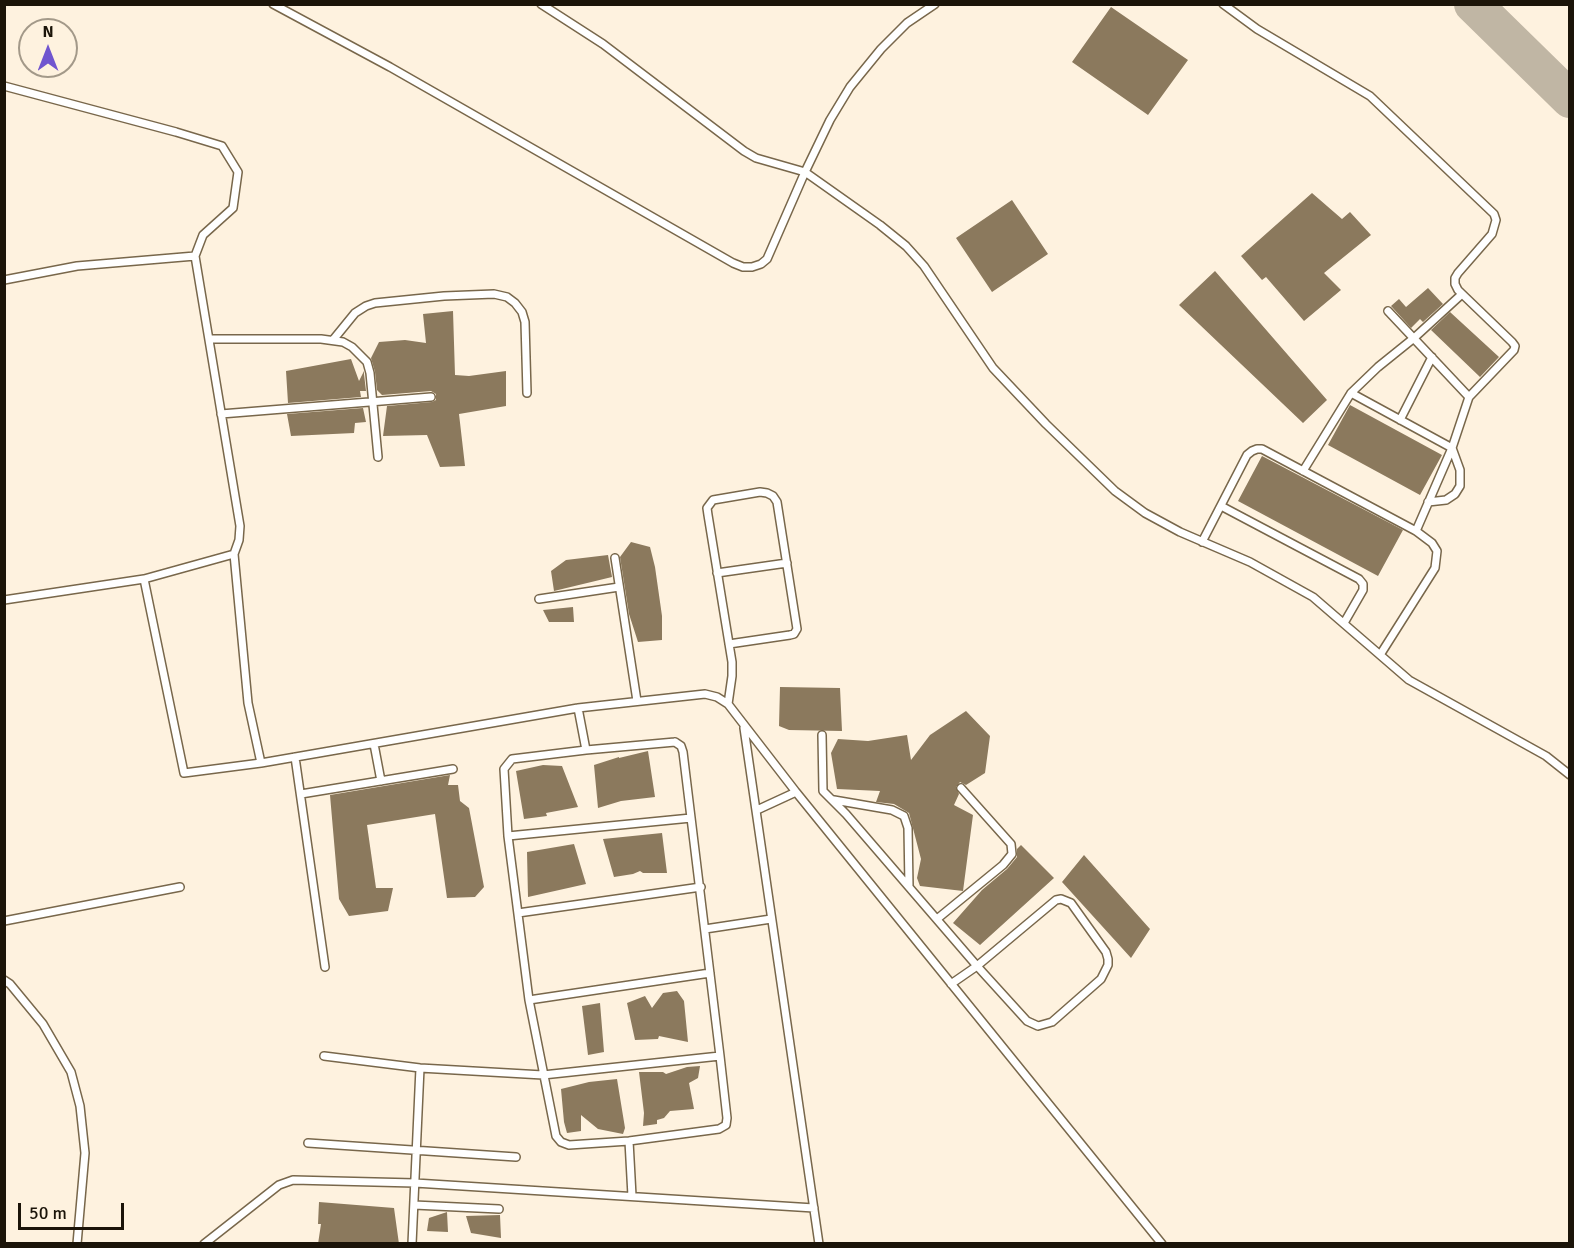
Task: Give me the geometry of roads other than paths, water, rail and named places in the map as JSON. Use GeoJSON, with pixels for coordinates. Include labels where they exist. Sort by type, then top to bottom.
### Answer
{"type":"FeatureCollection","features":[{"type":"Feature","properties":{"kind":"lane"},"geometry":{"type":"LineString","coordinates":[[273,4],[390,67],[743,267],[752,267],[767,259],[805,171],[830,120],[850,87],[880,49],[906,23],[935,4]]}},
{"type":"Feature","properties":{"kind":"lane"},"geometry":{"type":"LineString","coordinates":[[541,4],[603,44],[756,158],[805,171],[906,246],[924,266],[993,368],[1046,424],[1115,491],[1145,513],[1202,542],[1250,562],[1313,597],[1409,680],[1546,756],[1569,775]]}},
{"type":"Feature","properties":{"kind":"lane"},"geometry":{"type":"LineString","coordinates":[[1223,4],[1257,29],[1370,96],[1494,214],[1496,220],[1492,234],[1455,278],[1455,285],[1515,346],[1510,355],[1469,397],[1452,448],[1416,531]]}},
{"type":"Feature","properties":{"kind":"lane"},"geometry":{"type":"LineString","coordinates":[[4,86],[222,146],[238,171],[232,208],[203,235],[195,256],[240,526],[239,540],[234,554],[248,703],[261,763]]}},
{"type":"Feature","properties":{"kind":"lane"},"geometry":{"type":"LineString","coordinates":[[4,280],[77,266],[195,256]]}},
{"type":"Feature","properties":{"kind":"lane"},"geometry":{"type":"LineString","coordinates":[[1303,471],[1351,393],[1462,294]]}},
{"type":"Feature","properties":{"kind":"lane"},"geometry":{"type":"LineString","coordinates":[[333,340],[355,313],[375,303],[444,296],[501,295],[515,303],[522,312],[525,322],[527,393]]}},
{"type":"Feature","properties":{"kind":"lane"},"geometry":{"type":"LineString","coordinates":[[1388,311],[1469,397]]}},
{"type":"Feature","properties":{"kind":"lane"},"geometry":{"type":"LineString","coordinates":[[209,339],[333,340],[352,347],[367,362],[378,457]]}},
{"type":"Feature","properties":{"kind":"lane"},"geometry":{"type":"LineString","coordinates":[[1400,420],[1432,357]]}},
{"type":"Feature","properties":{"kind":"lane"},"geometry":{"type":"LineString","coordinates":[[1351,393],[1452,448],[1460,470],[1460,486],[1455,494],[1446,500],[1428,502]]}},
{"type":"Feature","properties":{"kind":"lane"},"geometry":{"type":"LineString","coordinates":[[221,414],[430,397]]}},
{"type":"Feature","properties":{"kind":"lane"},"geometry":{"type":"LineString","coordinates":[[1202,542],[1247,455],[1252,451],[1262,449],[1416,531],[1432,543],[1437,551],[1435,568],[1380,655]]}},
{"type":"Feature","properties":{"kind":"lane"},"geometry":{"type":"LineString","coordinates":[[728,704],[732,676],[729,644],[708,515],[709,503],[713,500],[760,492],[773,496],[777,502],[797,624],[794,634],[729,644]]}},
{"type":"Feature","properties":{"kind":"lane"},"geometry":{"type":"LineString","coordinates":[[1221,506],[1359,579],[1363,584],[1363,590],[1344,623]]}},
{"type":"Feature","properties":{"kind":"lane"},"geometry":{"type":"LineString","coordinates":[[4,600],[144,579],[234,554]]}},
{"type":"Feature","properties":{"kind":"lane"},"geometry":{"type":"LineString","coordinates":[[615,558],[637,701]]}},
{"type":"Feature","properties":{"kind":"lane"},"geometry":{"type":"LineString","coordinates":[[717,573],[787,563]]}},
{"type":"Feature","properties":{"kind":"lane"},"geometry":{"type":"LineString","coordinates":[[144,579],[184,773],[261,763],[578,708],[705,694],[717,697],[728,704],[796,792],[1162,1244]]}},
{"type":"Feature","properties":{"kind":"lane"},"geometry":{"type":"LineString","coordinates":[[539,599],[619,587]]}},
{"type":"Feature","properties":{"kind":"lane"},"geometry":{"type":"LineString","coordinates":[[578,708],[586,750]]}},
{"type":"Feature","properties":{"kind":"lane"},"geometry":{"type":"LineString","coordinates":[[744,726],[819,1244]]}},
{"type":"Feature","properties":{"kind":"lane"},"geometry":{"type":"LineString","coordinates":[[822,735],[823,791],[846,814],[977,966],[1027,1021],[1038,1026],[1052,1022],[1101,980],[1108,965],[1108,958],[1071,903],[1061,899],[1056,900],[977,966],[951,984]]}},
{"type":"Feature","properties":{"kind":"lane"},"geometry":{"type":"LineString","coordinates":[[675,742],[681,746],[701,887],[727,1118],[726,1125],[719,1129],[629,1141],[569,1145],[561,1142],[556,1136],[529,1000],[508,836],[504,769],[512,759],[586,750],[675,742]]}},
{"type":"Feature","properties":{"kind":"lane"},"geometry":{"type":"LineString","coordinates":[[374,744],[381,781]]}},
{"type":"Feature","properties":{"kind":"lane"},"geometry":{"type":"LineString","coordinates":[[295,757],[325,967]]}},
{"type":"Feature","properties":{"kind":"lane"},"geometry":{"type":"LineString","coordinates":[[301,794],[453,769]]}},
{"type":"Feature","properties":{"kind":"lane"},"geometry":{"type":"LineString","coordinates":[[937,919],[1003,865],[1012,854],[1011,844],[961,788]]}},
{"type":"Feature","properties":{"kind":"lane"},"geometry":{"type":"LineString","coordinates":[[757,810],[796,792]]}},
{"type":"Feature","properties":{"kind":"lane"},"geometry":{"type":"LineString","coordinates":[[831,800],[892,810],[904,816],[908,828],[909,887]]}},
{"type":"Feature","properties":{"kind":"lane"},"geometry":{"type":"LineString","coordinates":[[508,836],[692,818]]}},
{"type":"Feature","properties":{"kind":"lane"},"geometry":{"type":"LineString","coordinates":[[4,921],[180,887]]}},
{"type":"Feature","properties":{"kind":"lane"},"geometry":{"type":"LineString","coordinates":[[518,913],[701,887]]}},
{"type":"Feature","properties":{"kind":"lane"},"geometry":{"type":"LineString","coordinates":[[705,929],[771,919]]}},
{"type":"Feature","properties":{"kind":"lane"},"geometry":{"type":"LineString","coordinates":[[529,1000],[710,973]]}},
{"type":"Feature","properties":{"kind":"lane"},"geometry":{"type":"LineString","coordinates":[[4,980],[10,984],[43,1024],[71,1072],[80,1106],[85,1153],[77,1244]]}},
{"type":"Feature","properties":{"kind":"lane"},"geometry":{"type":"LineString","coordinates":[[324,1056],[420,1068],[543,1075],[720,1056]]}},
{"type":"Feature","properties":{"kind":"lane"},"geometry":{"type":"LineString","coordinates":[[411,1244],[420,1068]]}},
{"type":"Feature","properties":{"kind":"lane"},"geometry":{"type":"LineString","coordinates":[[629,1141],[632,1196]]}},
{"type":"Feature","properties":{"kind":"lane"},"geometry":{"type":"LineString","coordinates":[[308,1143],[516,1157]]}},
{"type":"Feature","properties":{"kind":"lane"},"geometry":{"type":"LineString","coordinates":[[204,1244],[279,1185],[293,1180],[415,1183],[814,1208]]}},
{"type":"Feature","properties":{"kind":"lane"},"geometry":{"type":"LineString","coordinates":[[414,1205],[499,1209]]}}]}
